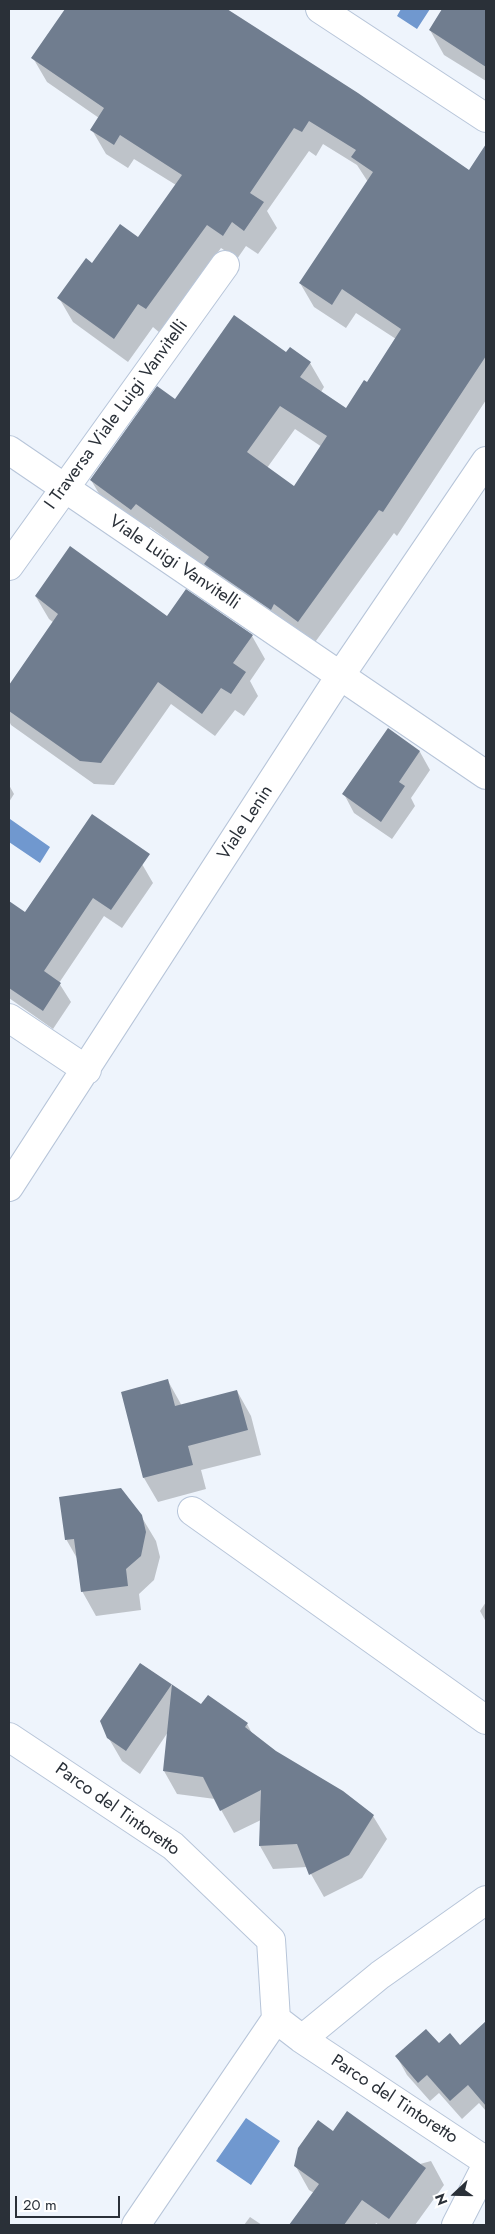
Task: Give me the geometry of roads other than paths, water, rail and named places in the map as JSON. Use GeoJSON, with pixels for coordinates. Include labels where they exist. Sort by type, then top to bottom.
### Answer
{"type":"FeatureCollection","features":[{"type":"Feature","properties":{"kind":"street"},"geometry":{"type":"LineString","coordinates":[[320,9],[486,118]]}},
{"type":"Feature","properties":{"kind":"street","name":"I Traversa Viale Luigi Vanvitelli"},"geometry":{"type":"LineString","coordinates":[[9,566],[225,265]]}},
{"type":"Feature","properties":{"kind":"street","name":"Viale Luigi Vanvitelli"},"geometry":{"type":"LineString","coordinates":[[9,450],[486,776]]}},
{"type":"Feature","properties":{"kind":"street","name":"Viale Lenin"},"geometry":{"type":"LineString","coordinates":[[9,1188],[340,676],[486,461]]}},
{"type":"Feature","properties":{"kind":"street"},"geometry":{"type":"LineString","coordinates":[[9,1018],[87,1070]]}},
{"type":"Feature","properties":{"kind":"street"},"geometry":{"type":"LineString","coordinates":[[192,1510],[486,1720]]}},
{"type":"Feature","properties":{"kind":"street","name":"Parco del Tintoretto"},"geometry":{"type":"LineString","coordinates":[[9,1736],[173,1846],[270,1940],[276,2018],[302,2039],[486,2161]]}},
{"type":"Feature","properties":{"kind":"street"},"geometry":{"type":"LineString","coordinates":[[302,2039],[380,1975],[486,1900]]}},
{"type":"Feature","properties":{"kind":"street"},"geometry":{"type":"LineString","coordinates":[[136,2225],[276,2018]]}},
{"type":"Feature","properties":{"kind":"street"},"geometry":{"type":"LineString","coordinates":[[456,2225],[486,2166]]}},
{"type":"Feature","properties":{"kind":"water"},"geometry":{"type":"Polygon","coordinates":[[[401,9],[430,9],[417,29],[397,16],[401,9]]]}},
{"type":"Feature","properties":{"kind":"water"},"geometry":{"type":"Polygon","coordinates":[[[10,819],[50,847],[40,863],[9,842],[10,819]]]}},
{"type":"Feature","properties":{"kind":"water"},"geometry":{"type":"Polygon","coordinates":[[[246,2118],[280,2141],[251,2185],[216,2161],[246,2118]]]}}]}
